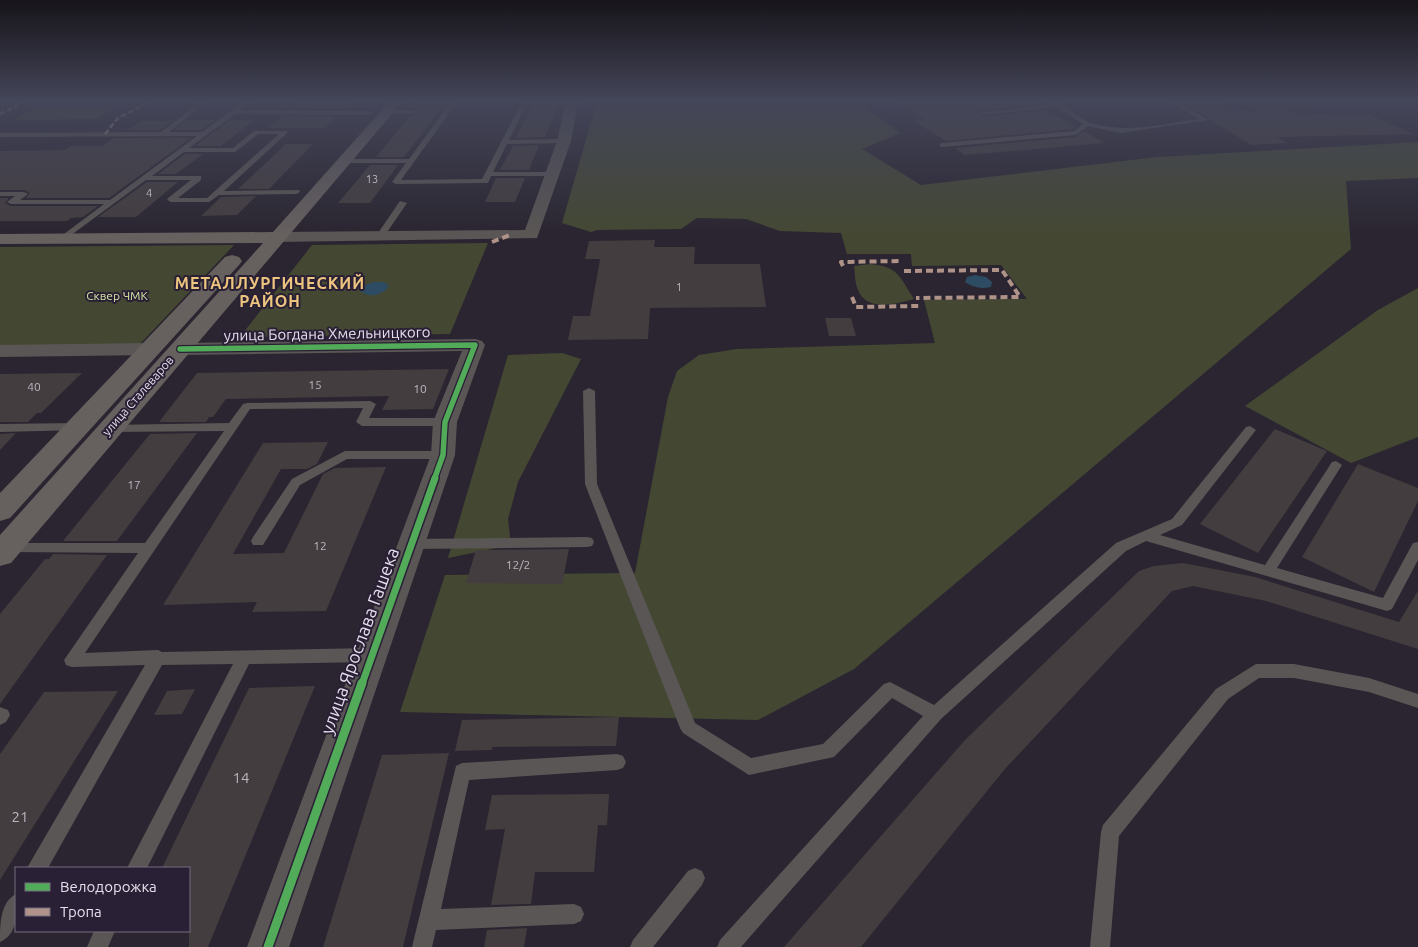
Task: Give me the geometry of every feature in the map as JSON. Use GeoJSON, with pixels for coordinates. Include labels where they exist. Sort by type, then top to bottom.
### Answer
{"type":"FeatureCollection","features":[{"type":"Feature","properties":{"kind":"main road"},"geometry":{"type":"LineString","coordinates":[[284,205],[343,146]]}},
{"type":"Feature","properties":{"kind":"main road","name":"улица Сталеваров"},"geometry":{"type":"LineString","coordinates":[[0,511],[150,349],[266,233],[344,161],[355,146]]}},
{"type":"Feature","properties":{"kind":"main road","name":"улица Сталеваров"},"geometry":{"type":"LineString","coordinates":[[4,551],[180,349],[266,233]]}},
{"type":"Feature","properties":{"kind":"main road"},"geometry":{"type":"LineString","coordinates":[[0,239],[266,233]]}},
{"type":"Feature","properties":{"kind":"main road","name":"улица Богдана Хмельницкого"},"geometry":{"type":"LineString","coordinates":[[150,349],[180,349]]}},
{"type":"Feature","properties":{"kind":"street"},"geometry":{"type":"LineString","coordinates":[[266,233],[380,236],[531,235],[562,146]]}},
{"type":"Feature","properties":{"kind":"street","name":"улица Богдана Хмельницкого"},"geometry":{"type":"LineString","coordinates":[[180,349],[475,345]]}},
{"type":"Feature","properties":{"kind":"street","name":"улица Ярослава Гашека"},"geometry":{"type":"LineString","coordinates":[[268,947],[442,455],[445,422],[475,345]]}},
{"type":"Feature","properties":{"kind":"street","name":"улица Богдана Хмельницкого"},"geometry":{"type":"LineString","coordinates":[[0,351],[150,349]]}},
{"type":"Feature","properties":{"kind":"lane"},"geometry":{"type":"LineString","coordinates":[[154,160],[174,146]]}},
{"type":"Feature","properties":{"kind":"lane"},"geometry":{"type":"LineString","coordinates":[[63,239],[187,146]]}},
{"type":"Feature","properties":{"kind":"lane"},"geometry":{"type":"LineString","coordinates":[[182,150],[234,150],[239,146]]}},
{"type":"Feature","properties":{"kind":"lane"},"geometry":{"type":"LineString","coordinates":[[143,178],[198,178],[171,200],[209,200],[269,146]]}},
{"type":"Feature","properties":{"kind":"lane"},"geometry":{"type":"LineString","coordinates":[[422,146],[396,182],[485,181],[503,146]]}},
{"type":"Feature","properties":{"kind":"lane"},"geometry":{"type":"LineString","coordinates":[[344,161],[412,161]]}},
{"type":"Feature","properties":{"kind":"lane"},"geometry":{"type":"LineString","coordinates":[[133,176],[140,170]]}},
{"type":"Feature","properties":{"kind":"lane"},"geometry":{"type":"LineString","coordinates":[[489,174],[553,174]]}},
{"type":"Feature","properties":{"kind":"lane"},"geometry":{"type":"LineString","coordinates":[[411,190],[419,182]]}},
{"type":"Feature","properties":{"kind":"lane"},"geometry":{"type":"LineString","coordinates":[[97,202],[111,191]]}},
{"type":"Feature","properties":{"kind":"lane"},"geometry":{"type":"LineString","coordinates":[[216,193],[296,192]]}},
{"type":"Feature","properties":{"kind":"lane"},"geometry":{"type":"LineString","coordinates":[[0,194],[24,194],[1,208]]}},
{"type":"Feature","properties":{"kind":"lane"},"geometry":{"type":"LineString","coordinates":[[11,202],[112,202]]}},
{"type":"Feature","properties":{"kind":"lane"},"geometry":{"type":"LineString","coordinates":[[380,236],[403,203]]}},
{"type":"Feature","properties":{"kind":"lane"},"geometry":{"type":"LineString","coordinates":[[589,391],[591,484],[689,728],[749,767],[828,751],[890,689],[935,714]]}},
{"type":"Feature","properties":{"kind":"lane"},"geometry":{"type":"LineString","coordinates":[[371,655],[158,657],[72,660],[247,406],[370,404],[362,422],[445,422]]}},
{"type":"Feature","properties":{"kind":"lane"},"geometry":{"type":"LineString","coordinates":[[0,428],[78,428]]}},
{"type":"Feature","properties":{"kind":"lane"},"geometry":{"type":"LineString","coordinates":[[111,428],[232,428]]}},
{"type":"Feature","properties":{"kind":"lane"},"geometry":{"type":"LineString","coordinates":[[727,947],[935,714],[1121,547],[1177,522],[1250,430]]}},
{"type":"Feature","properties":{"kind":"lane"},"geometry":{"type":"LineString","coordinates":[[258,541],[296,482],[345,455],[442,455]]}},
{"type":"Feature","properties":{"kind":"lane"},"geometry":{"type":"LineString","coordinates":[[1268,572],[1336,465]]}},
{"type":"Feature","properties":{"kind":"lane"},"geometry":{"type":"LineString","coordinates":[[1145,536],[1387,605],[1418,547]]}},
{"type":"Feature","properties":{"kind":"lane"},"geometry":{"type":"LineString","coordinates":[[411,544],[587,542]]}},
{"type":"Feature","properties":{"kind":"lane"},"geometry":{"type":"LineString","coordinates":[[4,551],[148,548]]}},
{"type":"Feature","properties":{"kind":"lane"},"geometry":{"type":"LineString","coordinates":[[138,867],[246,656]]}},
{"type":"Feature","properties":{"kind":"lane"},"geometry":{"type":"LineString","coordinates":[[38,867],[158,657]]}},
{"type":"Feature","properties":{"kind":"lane"},"geometry":{"type":"LineString","coordinates":[[1100,947],[1110,832],[1222,694],[1256,671],[1294,671],[1369,685],[1418,701]]}},
{"type":"Feature","properties":{"kind":"lane"},"geometry":{"type":"LineString","coordinates":[[422,947],[462,772],[617,762]]}},
{"type":"Feature","properties":{"kind":"lane"},"geometry":{"type":"LineString","coordinates":[[640,947],[695,878]]}},
{"type":"Feature","properties":{"kind":"lane"},"geometry":{"type":"LineString","coordinates":[[0,932],[15,906]]}},
{"type":"Feature","properties":{"kind":"lane"},"geometry":{"type":"LineString","coordinates":[[428,920],[574,914]]}},
{"type":"Feature","properties":{"kind":"lane"},"geometry":{"type":"LineString","coordinates":[[97,947],[104,932]]}},
{"type":"Feature","properties":{"kind":"green space"},"geometry":{"type":"Polygon","coordinates":[[[584,146],[869,146],[862,149],[921,185],[1157,157],[1345,146],[1418,146],[1418,178],[1346,181],[1351,249],[854,669],[758,720],[400,712],[445,575],[635,573],[668,397],[677,371],[699,355],[737,349],[935,343],[924,300],[1027,299],[1001,265],[912,266],[911,254],[847,254],[841,233],[780,231],[746,219],[697,218],[681,229],[597,230],[591,232],[562,223],[584,146]]]}},
{"type":"Feature","properties":{"kind":"green space"},"geometry":{"type":"Polygon","coordinates":[[[488,243],[450,334],[240,337],[312,245],[488,243]]]}},
{"type":"Feature","properties":{"kind":"green space","name":"Сквер ЧМК"},"geometry":{"type":"Polygon","coordinates":[[[234,245],[139,345],[0,346],[0,247],[234,245]]]}},
{"type":"Feature","properties":{"kind":"green space"},"geometry":{"type":"Polygon","coordinates":[[[880,265],[893,270],[914,299],[883,305],[875,304],[862,297],[856,284],[854,266],[880,265]]]}},
{"type":"Feature","properties":{"kind":"green space"},"geometry":{"type":"Polygon","coordinates":[[[1418,288],[1418,437],[1351,463],[1245,406],[1378,310],[1418,288]]]}},
{"type":"Feature","properties":{"kind":"green space"},"geometry":{"type":"Polygon","coordinates":[[[562,353],[581,359],[518,482],[508,519],[511,545],[448,558],[508,355],[562,353]]]}},
{"type":"Feature","properties":{"kind":"water"},"geometry":{"type":"Polygon","coordinates":[[[975,275],[986,277],[992,282],[991,287],[978,288],[965,282],[967,277],[975,275]]]}},
{"type":"Feature","properties":{"kind":"water"},"geometry":{"type":"Polygon","coordinates":[[[373,282],[384,282],[389,286],[383,292],[375,295],[367,295],[360,291],[363,286],[373,282]]]}},
{"type":"Feature","properties":{"kind":"building"},"geometry":{"type":"Polygon","coordinates":[[[71,146],[180,146],[109,198],[26,198],[30,193],[25,190],[0,190],[0,151],[65,150],[71,146]]]}},
{"type":"Feature","properties":{"kind":"building"},"geometry":{"type":"Polygon","coordinates":[[[284,146],[311,146],[269,189],[238,189],[284,146]]]}},
{"type":"Feature","properties":{"kind":"building"},"geometry":{"type":"Polygon","coordinates":[[[385,146],[412,146],[404,157],[376,157],[385,146]]]}},
{"type":"Feature","properties":{"kind":"building"},"geometry":{"type":"Polygon","coordinates":[[[513,146],[539,146],[529,170],[500,170],[513,146]]]}},
{"type":"Feature","properties":{"kind":"building"},"geometry":{"type":"Polygon","coordinates":[[[975,146],[1068,146],[965,155],[955,148],[975,146]]]}},
{"type":"Feature","properties":{"kind":"building"},"geometry":{"type":"Polygon","coordinates":[[[185,154],[203,154],[176,174],[158,174],[185,154]]]}},
{"type":"Feature","properties":{"kind":"building"},"geometry":{"type":"Polygon","coordinates":[[[370,165],[398,165],[370,203],[338,203],[370,165]]]}},
{"type":"Feature","properties":{"kind":"building"},"geometry":{"type":"Polygon","coordinates":[[[496,178],[525,178],[515,202],[485,202],[496,178]]]}},
{"type":"Feature","properties":{"kind":"building"},"geometry":{"type":"Polygon","coordinates":[[[147,182],[178,182],[136,217],[98,217],[147,182]]]}},
{"type":"Feature","properties":{"kind":"building"},"geometry":{"type":"Polygon","coordinates":[[[256,196],[237,215],[201,216],[221,197],[256,196]]]}},
{"type":"Feature","properties":{"kind":"building"},"geometry":{"type":"Polygon","coordinates":[[[0,198],[9,198],[5,203],[11,206],[98,206],[83,217],[71,218],[67,221],[0,221],[0,198]]]}},
{"type":"Feature","properties":{"kind":"building"},"geometry":{"type":"Polygon","coordinates":[[[655,240],[654,247],[695,247],[694,264],[760,264],[766,307],[650,308],[648,339],[568,340],[573,316],[590,316],[600,259],[585,259],[589,241],[655,240]]]}},
{"type":"Feature","properties":{"kind":"building"},"geometry":{"type":"Polygon","coordinates":[[[825,318],[851,318],[856,336],[829,336],[825,318]]]}},
{"type":"Feature","properties":{"kind":"building"},"geometry":{"type":"Polygon","coordinates":[[[449,369],[433,409],[382,410],[389,396],[226,399],[213,417],[209,417],[206,422],[159,422],[197,373],[449,369]]]}},
{"type":"Feature","properties":{"kind":"building"},"geometry":{"type":"Polygon","coordinates":[[[82,373],[41,413],[37,413],[28,422],[0,422],[0,374],[82,373]]]}},
{"type":"Feature","properties":{"kind":"building"},"geometry":{"type":"Polygon","coordinates":[[[1275,429],[1327,451],[1258,553],[1200,524],[1275,429]]]}},
{"type":"Feature","properties":{"kind":"building"},"geometry":{"type":"Polygon","coordinates":[[[16,433],[0,450],[0,434],[16,433]]]}},
{"type":"Feature","properties":{"kind":"building"},"geometry":{"type":"Polygon","coordinates":[[[197,433],[117,541],[63,541],[150,434],[197,433]]]}},
{"type":"Feature","properties":{"kind":"building"},"geometry":{"type":"Polygon","coordinates":[[[328,442],[317,464],[307,469],[281,469],[233,554],[284,553],[323,474],[335,468],[386,467],[326,611],[252,612],[257,602],[163,605],[263,443],[328,442]]]}},
{"type":"Feature","properties":{"kind":"building"},"geometry":{"type":"Polygon","coordinates":[[[1358,464],[1418,488],[1418,501],[1374,592],[1302,557],[1358,464]]]}},
{"type":"Feature","properties":{"kind":"building"},"geometry":{"type":"Polygon","coordinates":[[[569,549],[562,584],[466,583],[476,550],[569,549]]]}},
{"type":"Feature","properties":{"kind":"building"},"geometry":{"type":"Polygon","coordinates":[[[53,554],[107,555],[0,704],[0,614],[45,559],[49,559],[53,554]]]}},
{"type":"Feature","properties":{"kind":"building"},"geometry":{"type":"Polygon","coordinates":[[[1183,563],[1255,577],[1399,622],[1418,591],[1418,649],[1266,601],[1193,586],[1172,591],[1004,770],[861,947],[784,947],[965,740],[1139,571],[1154,566],[1183,563]]]}},
{"type":"Feature","properties":{"kind":"building"},"geometry":{"type":"Polygon","coordinates":[[[315,686],[208,947],[189,947],[190,867],[162,867],[249,688],[315,686]]]}},
{"type":"Feature","properties":{"kind":"building"},"geometry":{"type":"Polygon","coordinates":[[[195,689],[182,714],[154,715],[167,691],[195,689]]]}},
{"type":"Feature","properties":{"kind":"building"},"geometry":{"type":"Polygon","coordinates":[[[118,691],[0,880],[0,754],[44,692],[118,691]]]}},
{"type":"Feature","properties":{"kind":"building"},"geometry":{"type":"Polygon","coordinates":[[[619,717],[616,746],[492,747],[492,750],[455,751],[462,720],[619,717]]]}},
{"type":"Feature","properties":{"kind":"building"},"geometry":{"type":"Polygon","coordinates":[[[449,753],[403,947],[323,947],[382,755],[449,753]]]}},
{"type":"Feature","properties":{"kind":"building"},"geometry":{"type":"Polygon","coordinates":[[[609,794],[607,825],[598,825],[594,872],[535,872],[531,904],[491,905],[505,829],[485,830],[492,795],[609,794]]]}},
{"type":"Feature","properties":{"kind":"building"},"geometry":{"type":"Polygon","coordinates":[[[527,928],[524,947],[484,947],[487,930],[527,928]]]}},
{"type":"Feature","properties":{"kind":"marked path"},"geometry":{"type":"LineString","coordinates":[[492,242],[510,235]]}},
{"type":"Feature","properties":{"kind":"marked path"},"geometry":{"type":"LineString","coordinates":[[843,266],[841,262],[900,261]]}},
{"type":"Feature","properties":{"kind":"marked path"},"geometry":{"type":"LineString","coordinates":[[904,271],[1002,270],[1020,297],[916,298]]}},
{"type":"Feature","properties":{"kind":"marked path"},"geometry":{"type":"LineString","coordinates":[[852,297],[856,307],[919,306]]}},
{"type":"Feature","properties":{"kind":"cycle path"},"geometry":{"type":"LineString","coordinates":[[180,349],[475,345],[445,422],[443,455],[268,947]]}},
{"type":"Feature","properties":{"kind":"district","name":"МЕТАЛЛУРГИЧЕСКИЙ РАЙОН"},"geometry":{"type":"Point","coordinates":[270,292]}}]}
